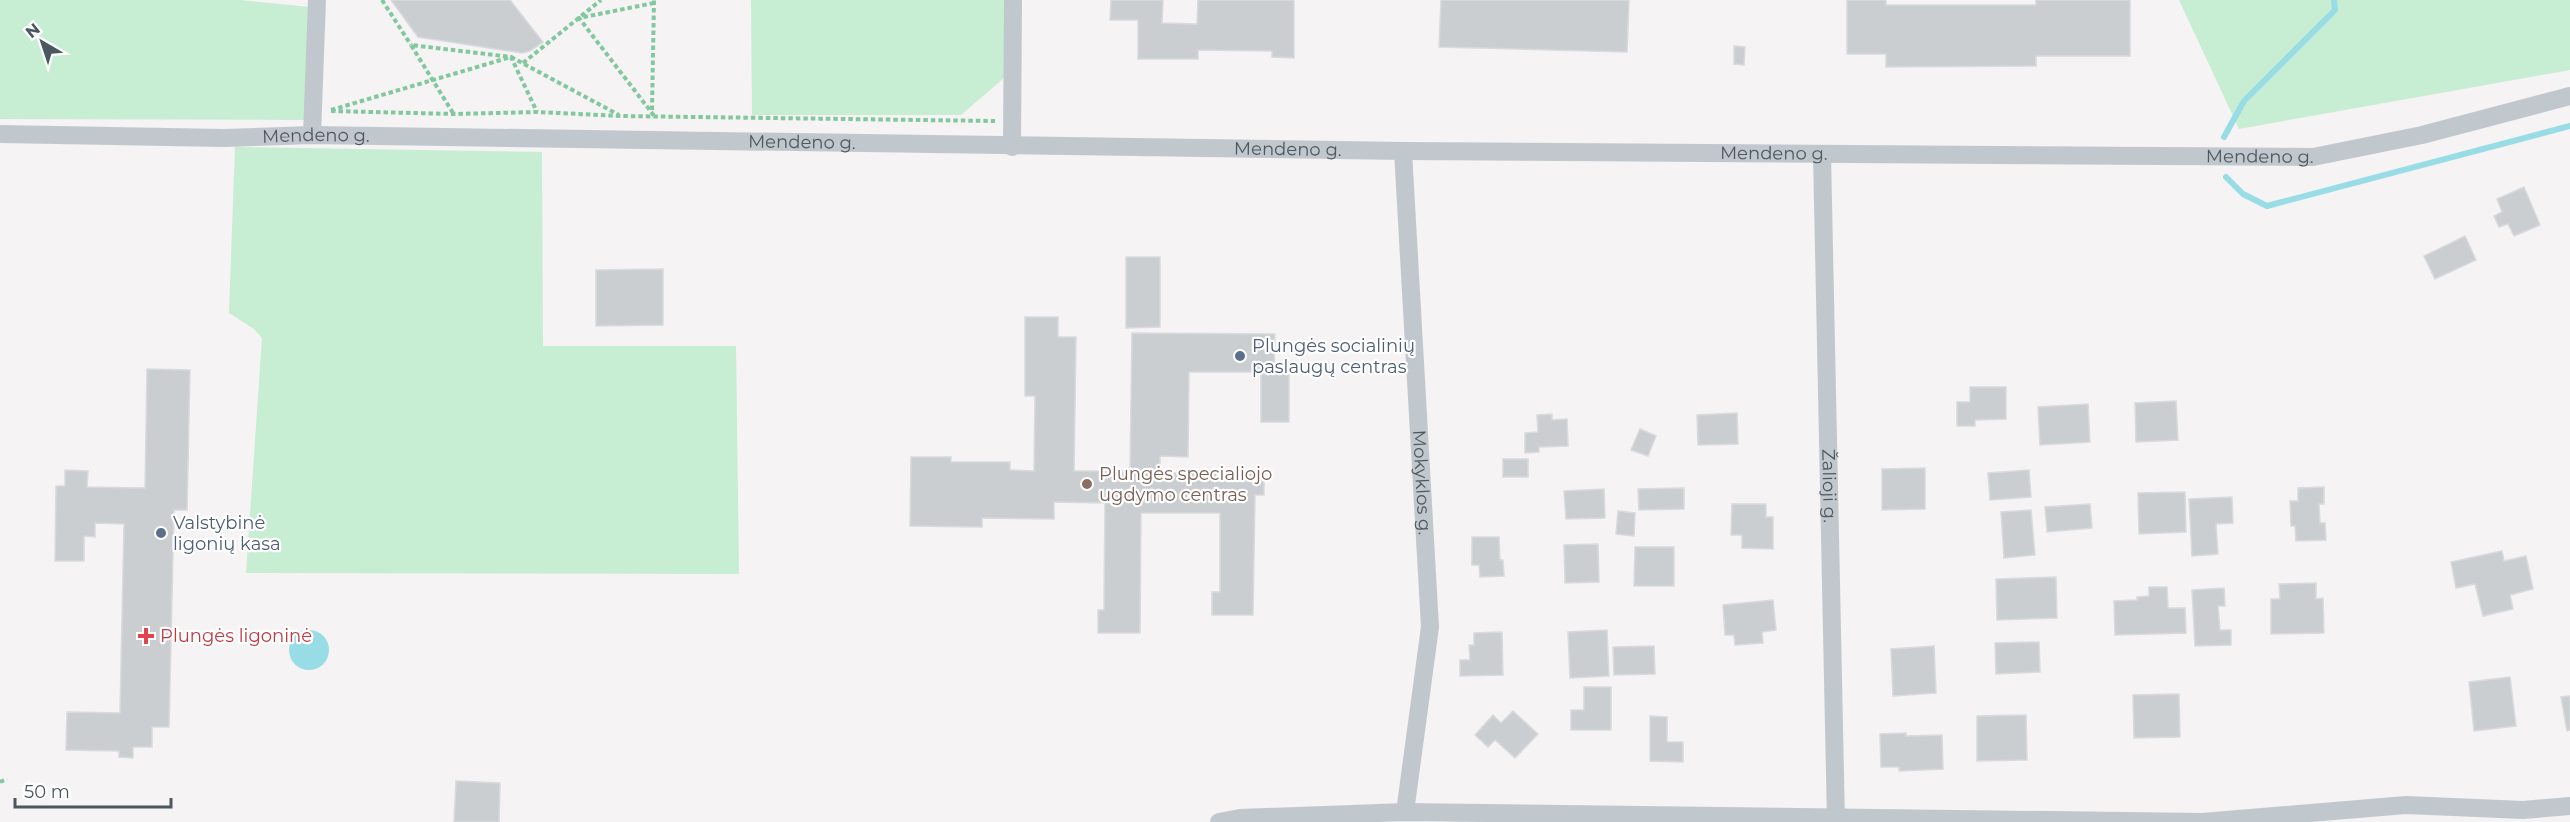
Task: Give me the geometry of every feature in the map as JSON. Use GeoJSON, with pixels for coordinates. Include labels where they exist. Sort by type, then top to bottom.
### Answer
{"type":"FeatureCollection","features":[{"type":"Feature","properties":{"kind":"street"},"geometry":{"type":"LineString","coordinates":[[312,135],[317,0]]}},
{"type":"Feature","properties":{"kind":"street"},"geometry":{"type":"LineString","coordinates":[[1012,147],[1013,0]]}},
{"type":"Feature","properties":{"kind":"street","name":"Mendeno g."},"geometry":{"type":"LineString","coordinates":[[0,134],[224,138],[312,135],[1403,151],[2313,157],[2422,135],[2570,96]]}},
{"type":"Feature","properties":{"kind":"street","name":"Mokyklos g."},"geometry":{"type":"LineString","coordinates":[[1403,151],[1430,627],[1405,812]]}},
{"type":"Feature","properties":{"kind":"street","name":"Žalioji g."},"geometry":{"type":"LineString","coordinates":[[1822,154],[1836,819]]}},
{"type":"Feature","properties":{"kind":"street"},"geometry":{"type":"LineString","coordinates":[[1219,822],[1240,818],[1405,812],[2202,822],[2406,805],[2523,810],[2570,806]]}},
{"type":"Feature","properties":{"kind":"path"},"geometry":{"type":"LineString","coordinates":[[382,0],[454,114]]}},
{"type":"Feature","properties":{"kind":"path"},"geometry":{"type":"LineString","coordinates":[[523,63],[601,0]]}},
{"type":"Feature","properties":{"kind":"path"},"geometry":{"type":"LineString","coordinates":[[579,18],[654,1],[652,110]]}},
{"type":"Feature","properties":{"kind":"path"},"geometry":{"type":"LineString","coordinates":[[579,18],[656,117]]}},
{"type":"Feature","properties":{"kind":"path"},"geometry":{"type":"LineString","coordinates":[[411,45],[511,57],[621,116]]}},
{"type":"Feature","properties":{"kind":"path"},"geometry":{"type":"LineString","coordinates":[[511,57],[327,111],[454,114],[537,112],[656,117],[1012,122]]}},
{"type":"Feature","properties":{"kind":"path"},"geometry":{"type":"LineString","coordinates":[[511,57],[537,112]]}},
{"type":"Feature","properties":{"kind":"path"},"geometry":{"type":"LineString","coordinates":[[0,782],[7,779]]}},
{"type":"Feature","properties":{"kind":"green space"},"geometry":{"type":"Polygon","coordinates":[[[0,0],[240,0],[310,7],[305,120],[0,119],[0,0]]]}},
{"type":"Feature","properties":{"kind":"green space"},"geometry":{"type":"Polygon","coordinates":[[[751,0],[1005,0],[1004,78],[961,115],[752,115],[751,0]]]}},
{"type":"Feature","properties":{"kind":"green space"},"geometry":{"type":"Polygon","coordinates":[[[2179,0],[2570,0],[2570,70],[2239,129],[2179,0]]]}},
{"type":"Feature","properties":{"kind":"green space"},"geometry":{"type":"Polygon","coordinates":[[[235,147],[542,152],[543,346],[736,346],[739,574],[246,573],[262,338],[254,329],[229,313],[235,147]]]}},
{"type":"Feature","properties":{"kind":"water"},"geometry":{"type":"Polygon","coordinates":[[[309,630],[323,636],[329,650],[323,664],[309,670],[295,664],[289,650],[295,636],[309,630]]]}},
{"type":"Feature","properties":{"kind":"building"},"geometry":{"type":"Polygon","coordinates":[[[391,0],[510,0],[543,42],[530,51],[522,53],[418,37],[391,0]]]}},
{"type":"Feature","properties":{"kind":"building"},"geometry":{"type":"Polygon","coordinates":[[[1111,0],[1163,0],[1162,23],[1197,24],[1198,0],[1294,0],[1294,58],[1272,57],[1272,51],[1198,50],[1198,59],[1138,59],[1138,20],[1110,20],[1111,0]]]}},
{"type":"Feature","properties":{"kind":"building"},"geometry":{"type":"Polygon","coordinates":[[[1441,0],[1629,0],[1627,52],[1439,47],[1441,0]]]}},
{"type":"Feature","properties":{"kind":"building"},"geometry":{"type":"Polygon","coordinates":[[[1847,0],[1886,0],[1886,5],[2036,5],[2036,0],[2130,0],[2130,56],[2036,56],[2036,66],[1886,67],[1886,54],[1847,54],[1847,0]]]}},
{"type":"Feature","properties":{"kind":"building"},"geometry":{"type":"Polygon","coordinates":[[[1734,46],[1745,47],[1744,65],[1734,64],[1734,46]]]}},
{"type":"Feature","properties":{"kind":"building"},"geometry":{"type":"Polygon","coordinates":[[[2524,187],[2540,225],[2514,236],[2508,224],[2499,227],[2494,216],[2502,212],[2497,199],[2524,187]]]}},
{"type":"Feature","properties":{"kind":"building"},"geometry":{"type":"Polygon","coordinates":[[[2465,236],[2476,260],[2435,279],[2424,256],[2465,236]]]}},
{"type":"Feature","properties":{"kind":"building"},"geometry":{"type":"Polygon","coordinates":[[[1126,257],[1160,257],[1160,327],[1126,328],[1126,257]]]}},
{"type":"Feature","properties":{"kind":"building"},"geometry":{"type":"Polygon","coordinates":[[[663,269],[663,325],[596,326],[596,270],[663,269]]]}},
{"type":"Feature","properties":{"kind":"building","name":"Plungės specialiojo ugdymo centras"},"geometry":{"type":"Polygon","coordinates":[[[1025,317],[1058,317],[1058,337],[1076,337],[1074,471],[1130,471],[1132,333],[1275,334],[1274,371],[1289,372],[1289,422],[1261,422],[1261,372],[1189,372],[1188,457],[1160,456],[1160,473],[1264,473],[1264,495],[1255,495],[1253,615],[1212,615],[1212,592],[1220,592],[1220,513],[1141,513],[1140,633],[1098,633],[1098,610],[1104,610],[1105,503],[1054,502],[1054,519],[982,518],[982,527],[910,526],[911,457],[951,457],[951,462],[1010,462],[1010,470],[1034,471],[1035,396],[1025,396],[1025,317]]]}},
{"type":"Feature","properties":{"kind":"building","name":"Plungės ligoninė"},"geometry":{"type":"Polygon","coordinates":[[[147,369],[190,370],[187,510],[174,510],[169,727],[152,727],[152,747],[133,747],[133,758],[119,757],[119,751],[66,750],[67,712],[120,713],[124,524],[95,523],[95,537],[84,536],[84,561],[55,561],[56,486],[65,486],[65,470],[88,471],[87,487],[145,488],[147,369]]]}},
{"type":"Feature","properties":{"kind":"building"},"geometry":{"type":"Polygon","coordinates":[[[1970,387],[2006,387],[2006,419],[1975,420],[1975,426],[1957,426],[1957,402],[1970,402],[1970,387]]]}},
{"type":"Feature","properties":{"kind":"building"},"geometry":{"type":"Polygon","coordinates":[[[2176,401],[2178,440],[2136,442],[2135,403],[2176,401]]]}},
{"type":"Feature","properties":{"kind":"building"},"geometry":{"type":"Polygon","coordinates":[[[2088,404],[2090,442],[2040,445],[2038,407],[2088,404]]]}},
{"type":"Feature","properties":{"kind":"building"},"geometry":{"type":"Polygon","coordinates":[[[1737,413],[1738,444],[1698,445],[1697,415],[1737,413]]]}},
{"type":"Feature","properties":{"kind":"building"},"geometry":{"type":"Polygon","coordinates":[[[1552,414],[1552,420],[1567,419],[1568,446],[1539,447],[1539,452],[1525,453],[1525,433],[1538,432],[1537,415],[1552,414]]]}},
{"type":"Feature","properties":{"kind":"building"},"geometry":{"type":"Polygon","coordinates":[[[1640,429],[1656,436],[1648,456],[1631,450],[1640,429]]]}},
{"type":"Feature","properties":{"kind":"building"},"geometry":{"type":"Polygon","coordinates":[[[1503,459],[1528,459],[1528,477],[1503,477],[1503,459]]]}},
{"type":"Feature","properties":{"kind":"building"},"geometry":{"type":"Polygon","coordinates":[[[1925,468],[1925,509],[1882,510],[1882,469],[1925,468]]]}},
{"type":"Feature","properties":{"kind":"building"},"geometry":{"type":"Polygon","coordinates":[[[2029,470],[2031,497],[1990,500],[1988,473],[2029,470]]]}},
{"type":"Feature","properties":{"kind":"building"},"geometry":{"type":"Polygon","coordinates":[[[2324,487],[2324,504],[2319,504],[2320,523],[2325,523],[2326,540],[2296,541],[2295,526],[2291,526],[2290,501],[2298,501],[2298,488],[2324,487]]]}},
{"type":"Feature","properties":{"kind":"building"},"geometry":{"type":"Polygon","coordinates":[[[1684,488],[1684,509],[1639,510],[1638,489],[1684,488]]]}},
{"type":"Feature","properties":{"kind":"building"},"geometry":{"type":"Polygon","coordinates":[[[1604,489],[1605,518],[1566,519],[1564,491],[1604,489]]]}},
{"type":"Feature","properties":{"kind":"building"},"geometry":{"type":"Polygon","coordinates":[[[2185,492],[2186,532],[2139,534],[2138,493],[2185,492]]]}},
{"type":"Feature","properties":{"kind":"building"},"geometry":{"type":"Polygon","coordinates":[[[2232,497],[2233,523],[2216,524],[2218,554],[2192,556],[2189,499],[2232,497]]]}},
{"type":"Feature","properties":{"kind":"building"},"geometry":{"type":"Polygon","coordinates":[[[1732,504],[1766,504],[1766,517],[1773,517],[1773,549],[1742,548],[1742,535],[1731,535],[1732,504]]]}},
{"type":"Feature","properties":{"kind":"building"},"geometry":{"type":"Polygon","coordinates":[[[2090,504],[2092,528],[2047,532],[2045,507],[2090,504]]]}},
{"type":"Feature","properties":{"kind":"building"},"geometry":{"type":"Polygon","coordinates":[[[2031,510],[2035,555],[2004,558],[2001,512],[2031,510]]]}},
{"type":"Feature","properties":{"kind":"building"},"geometry":{"type":"Polygon","coordinates":[[[1618,511],[1635,513],[1634,536],[1616,534],[1618,511]]]}},
{"type":"Feature","properties":{"kind":"building"},"geometry":{"type":"Polygon","coordinates":[[[1472,537],[1499,537],[1500,560],[1503,560],[1504,576],[1480,577],[1479,565],[1472,565],[1472,537]]]}},
{"type":"Feature","properties":{"kind":"building"},"geometry":{"type":"Polygon","coordinates":[[[1598,544],[1599,582],[1565,583],[1564,545],[1598,544]]]}},
{"type":"Feature","properties":{"kind":"building"},"geometry":{"type":"Polygon","coordinates":[[[1635,547],[1674,547],[1674,586],[1634,586],[1635,547]]]}},
{"type":"Feature","properties":{"kind":"building"},"geometry":{"type":"Polygon","coordinates":[[[2502,551],[2504,561],[2526,556],[2533,589],[2510,595],[2513,609],[2483,616],[2475,584],[2456,588],[2451,562],[2502,551]]]}},
{"type":"Feature","properties":{"kind":"building"},"geometry":{"type":"Polygon","coordinates":[[[2056,577],[2057,618],[1997,620],[1996,579],[2056,577]]]}},
{"type":"Feature","properties":{"kind":"building"},"geometry":{"type":"Polygon","coordinates":[[[2316,583],[2316,599],[2323,598],[2324,633],[2271,634],[2271,599],[2280,599],[2279,584],[2316,583]]]}},
{"type":"Feature","properties":{"kind":"building"},"geometry":{"type":"Polygon","coordinates":[[[2149,587],[2167,587],[2168,608],[2185,608],[2186,633],[2115,635],[2114,601],[2137,600],[2137,597],[2149,596],[2149,587]]]}},
{"type":"Feature","properties":{"kind":"building"},"geometry":{"type":"Polygon","coordinates":[[[2224,588],[2225,606],[2218,606],[2220,630],[2231,630],[2231,645],[2195,646],[2192,590],[2224,588]]]}},
{"type":"Feature","properties":{"kind":"building"},"geometry":{"type":"Polygon","coordinates":[[[1773,600],[1776,630],[1762,632],[1763,643],[1735,645],[1734,635],[1725,635],[1723,605],[1773,600]]]}},
{"type":"Feature","properties":{"kind":"building"},"geometry":{"type":"Polygon","coordinates":[[[1607,630],[1609,676],[1570,678],[1568,632],[1607,630]]]}},
{"type":"Feature","properties":{"kind":"building"},"geometry":{"type":"Polygon","coordinates":[[[1502,632],[1503,675],[1460,676],[1460,660],[1470,660],[1469,645],[1474,645],[1474,633],[1502,632]]]}},
{"type":"Feature","properties":{"kind":"building"},"geometry":{"type":"Polygon","coordinates":[[[2039,642],[2040,672],[1996,674],[1995,643],[2039,642]]]}},
{"type":"Feature","properties":{"kind":"building"},"geometry":{"type":"Polygon","coordinates":[[[1654,646],[1655,674],[1614,675],[1613,647],[1654,646]]]}},
{"type":"Feature","properties":{"kind":"building"},"geometry":{"type":"Polygon","coordinates":[[[1934,646],[1936,693],[1893,696],[1891,649],[1934,646]]]}},
{"type":"Feature","properties":{"kind":"building"},"geometry":{"type":"Polygon","coordinates":[[[2510,677],[2516,726],[2474,731],[2469,682],[2510,677]]]}},
{"type":"Feature","properties":{"kind":"building"},"geometry":{"type":"Polygon","coordinates":[[[1584,687],[1611,687],[1611,730],[1571,730],[1571,710],[1584,710],[1584,687]]]}},
{"type":"Feature","properties":{"kind":"building"},"geometry":{"type":"Polygon","coordinates":[[[2179,694],[2180,737],[2134,738],[2133,695],[2179,694]]]}},
{"type":"Feature","properties":{"kind":"building"},"geometry":{"type":"Polygon","coordinates":[[[2570,696],[2570,730],[2567,731],[2561,697],[2570,696]]]}},
{"type":"Feature","properties":{"kind":"building"},"geometry":{"type":"Polygon","coordinates":[[[1513,711],[1538,734],[1515,758],[1495,740],[1488,747],[1475,735],[1493,715],[1501,723],[1513,711]]]}},
{"type":"Feature","properties":{"kind":"building"},"geometry":{"type":"Polygon","coordinates":[[[2026,715],[2027,760],[1977,761],[1977,716],[2026,715]]]}},
{"type":"Feature","properties":{"kind":"building"},"geometry":{"type":"Polygon","coordinates":[[[1650,716],[1667,717],[1667,742],[1683,742],[1683,762],[1650,761],[1650,716]]]}},
{"type":"Feature","properties":{"kind":"building"},"geometry":{"type":"Polygon","coordinates":[[[1906,733],[1906,736],[1942,735],[1943,769],[1899,771],[1899,767],[1881,767],[1880,734],[1906,733]]]}},
{"type":"Feature","properties":{"kind":"building"},"geometry":{"type":"Polygon","coordinates":[[[456,781],[500,783],[499,822],[454,822],[456,781]]]}},
{"type":"Feature","properties":{"kind":"waterway"},"geometry":{"type":"LineString","coordinates":[[2224,137],[2244,101],[2335,10],[2334,0]]}},
{"type":"Feature","properties":{"kind":"waterway"},"geometry":{"type":"LineString","coordinates":[[2226,177],[2243,194],[2267,206],[2570,126]]}},
{"type":"Feature","properties":{"kind":"place","name":"Plungės socialinių paslaugų centras"},"geometry":{"type":"Point","coordinates":[1240,356]}},
{"type":"Feature","properties":{"kind":"place","name":"Plungės specialiojo ugdymo centras"},"geometry":{"type":"Point","coordinates":[1087,484]}},
{"type":"Feature","properties":{"kind":"place","name":"Valstybinė ligonių kasa"},"geometry":{"type":"Point","coordinates":[161,533]}},
{"type":"Feature","properties":{"kind":"place","name":"Plungės ligoninė"},"geometry":{"type":"Point","coordinates":[146,636]}}]}
